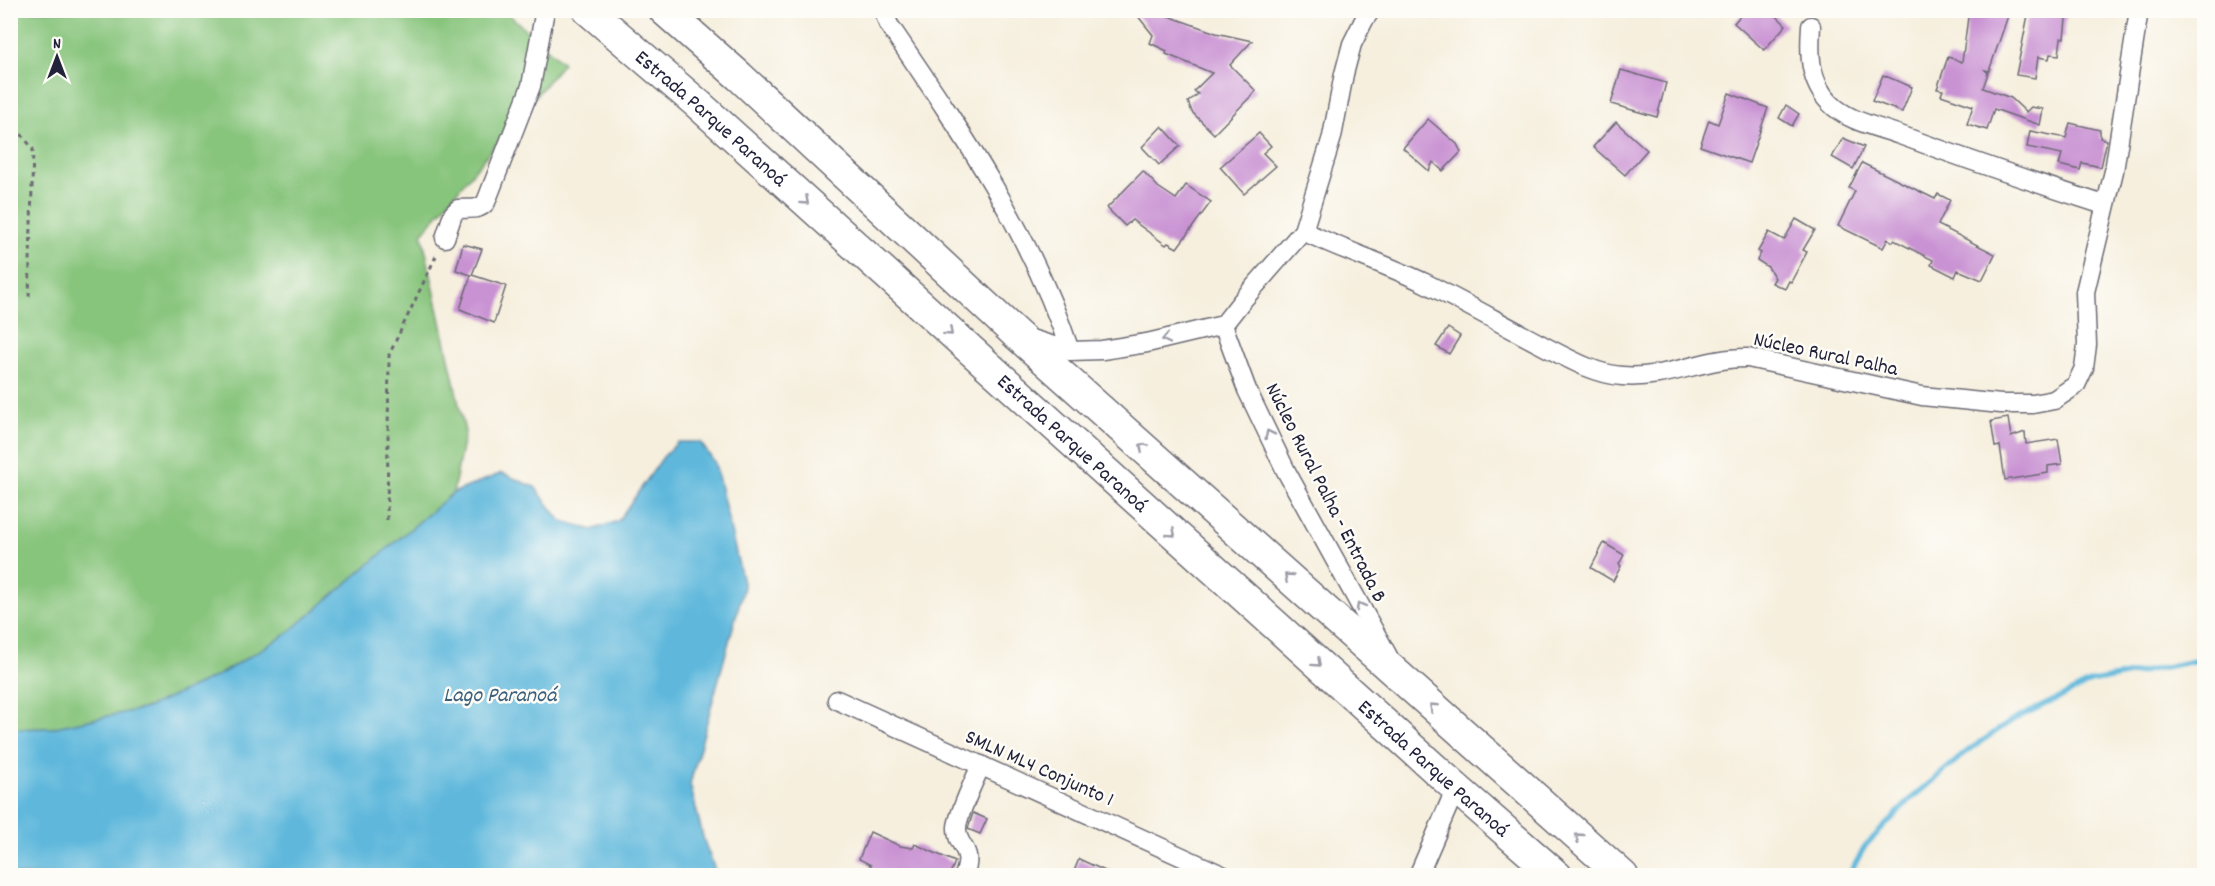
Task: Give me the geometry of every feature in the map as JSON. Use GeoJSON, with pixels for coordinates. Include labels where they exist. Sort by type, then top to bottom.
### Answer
{"type":"FeatureCollection","features":[{"type":"Feature","properties":{"kind":"main road","name":"Estrada Parque Paranoá"},"geometry":{"type":"LineString","coordinates":[[588,10],[699,105],[1455,788],[1557,876]]}},
{"type":"Feature","properties":{"kind":"main road","name":"Estrada Parque Paranoá"},"geometry":{"type":"LineString","coordinates":[[664,10],[739,76],[1017,335],[1623,876]]}},
{"type":"Feature","properties":{"kind":"main road"},"geometry":{"type":"LineString","coordinates":[[699,105],[727,110],[736,106],[741,98],[739,76]]}},
{"type":"Feature","properties":{"kind":"street"},"geometry":{"type":"LineString","coordinates":[[445,238],[453,214],[458,209],[476,209],[482,207],[486,202],[531,86],[545,10]]}},
{"type":"Feature","properties":{"kind":"street"},"geometry":{"type":"LineString","coordinates":[[884,10],[889,25],[970,145],[1029,247],[1056,309],[1070,351]]}},
{"type":"Feature","properties":{"kind":"street"},"geometry":{"type":"LineString","coordinates":[[1017,335],[1070,351],[1102,350],[1136,345],[1223,325],[1303,231],[1332,137],[1352,44],[1371,10]]}},
{"type":"Feature","properties":{"kind":"street","name":"Núcleo Rural Palha"},"geometry":{"type":"LineString","coordinates":[[1303,231],[1423,283],[1595,370],[1622,376],[1664,374],[1711,361],[1748,358],[1922,396],[2020,404],[2054,400],[2076,385],[2084,368],[2087,345],[2085,291],[2114,171],[2139,10]]}},
{"type":"Feature","properties":{"kind":"street"},"geometry":{"type":"LineString","coordinates":[[1811,26],[1809,56],[1815,81],[1830,104],[1850,117],[2104,205]]}},
{"type":"Feature","properties":{"kind":"street","name":"Núcleo Rural Palha - Entrada B"},"geometry":{"type":"LineString","coordinates":[[1223,325],[1247,390],[1286,471],[1399,676]]}},
{"type":"Feature","properties":{"kind":"street","name":"SMLN ML4 Conjunto 1"},"geometry":{"type":"LineString","coordinates":[[837,700],[1224,876]]}},
{"type":"Feature","properties":{"kind":"street"},"geometry":{"type":"LineString","coordinates":[[964,876],[969,864],[968,854],[960,841],[957,825],[981,765]]}},
{"type":"Feature","properties":{"kind":"street"},"geometry":{"type":"LineString","coordinates":[[1418,876],[1455,788]]}},
{"type":"Feature","properties":{"kind":"path"},"geometry":{"type":"LineString","coordinates":[[10,120],[33,149],[29,299]]}},
{"type":"Feature","properties":{"kind":"path"},"geometry":{"type":"LineString","coordinates":[[387,520],[389,356],[445,238]]}},
{"type":"Feature","properties":{"kind":"green space"},"geometry":{"type":"Polygon","coordinates":[[[10,11],[505,11],[563,63],[422,234],[465,432],[453,493],[287,634],[217,676],[147,708],[51,728],[11,729],[10,11]]]}},
{"type":"Feature","properties":{"kind":"water","name":"Lago Paranoá"},"geometry":{"type":"Polygon","coordinates":[[[678,442],[700,442],[715,463],[744,587],[690,784],[704,841],[717,875],[11,875],[11,729],[51,728],[147,708],[217,676],[287,634],[453,493],[502,473],[535,487],[560,520],[592,530],[618,521],[663,457],[678,442]]]}},
{"type":"Feature","properties":{"kind":"building"},"geometry":{"type":"Polygon","coordinates":[[[1133,10],[1175,10],[1168,16],[1216,33],[1252,41],[1230,65],[1256,91],[1214,134],[1192,112],[1188,102],[1198,94],[1194,91],[1212,73],[1166,54],[1167,51],[1150,43],[1153,35],[1133,10]]]}},
{"type":"Feature","properties":{"kind":"building"},"geometry":{"type":"Polygon","coordinates":[[[1745,10],[1770,10],[1786,25],[1764,50],[1734,23],[1745,10]]]}},
{"type":"Feature","properties":{"kind":"building"},"geometry":{"type":"Polygon","coordinates":[[[1969,10],[2010,10],[1989,71],[1985,70],[1988,73],[1983,88],[2011,98],[2026,112],[2031,107],[2043,109],[2040,125],[1994,109],[1987,130],[1967,124],[1973,106],[1941,95],[1943,90],[1937,89],[1948,57],[1962,62],[1969,10]]]}},
{"type":"Feature","properties":{"kind":"building"},"geometry":{"type":"Polygon","coordinates":[[[2029,10],[2067,10],[2064,38],[2061,38],[2059,55],[2050,54],[2049,59],[2038,57],[2035,78],[2016,75],[2029,10]]]}},
{"type":"Feature","properties":{"kind":"building"},"geometry":{"type":"Polygon","coordinates":[[[1621,70],[1666,83],[1657,117],[1611,104],[1621,70]]]}},
{"type":"Feature","properties":{"kind":"building"},"geometry":{"type":"Polygon","coordinates":[[[1883,75],[1912,87],[1902,112],[1872,101],[1883,75]]]}},
{"type":"Feature","properties":{"kind":"building"},"geometry":{"type":"Polygon","coordinates":[[[1729,93],[1768,108],[1749,163],[1700,146],[1709,120],[1718,124],[1729,93]]]}},
{"type":"Feature","properties":{"kind":"building"},"geometry":{"type":"Polygon","coordinates":[[[1786,105],[1799,114],[1792,126],[1779,118],[1786,105]]]}},
{"type":"Feature","properties":{"kind":"building"},"geometry":{"type":"Polygon","coordinates":[[[1428,119],[1457,144],[1461,152],[1443,171],[1433,162],[1429,171],[1403,148],[1428,119]]]}},
{"type":"Feature","properties":{"kind":"building"},"geometry":{"type":"Polygon","coordinates":[[[1616,122],[1647,150],[1625,175],[1593,147],[1616,122]]]}},
{"type":"Feature","properties":{"kind":"building"},"geometry":{"type":"Polygon","coordinates":[[[2070,123],[2100,130],[2100,138],[2107,140],[2101,167],[2082,163],[2080,170],[2059,165],[2062,154],[2027,147],[2030,131],[2066,138],[2070,123]]]}},
{"type":"Feature","properties":{"kind":"building"},"geometry":{"type":"Polygon","coordinates":[[[1162,126],[1180,146],[1159,165],[1142,147],[1162,126]]]}},
{"type":"Feature","properties":{"kind":"building"},"geometry":{"type":"Polygon","coordinates":[[[1259,133],[1271,146],[1263,153],[1276,166],[1244,194],[1220,167],[1259,133]]]}},
{"type":"Feature","properties":{"kind":"building"},"geometry":{"type":"Polygon","coordinates":[[[1843,138],[1864,147],[1853,169],[1832,157],[1843,138]]]}},
{"type":"Feature","properties":{"kind":"building"},"geometry":{"type":"Polygon","coordinates":[[[1862,163],[1935,199],[1938,194],[1950,200],[1938,225],[1995,254],[1982,280],[1958,270],[1955,277],[1931,265],[1933,260],[1894,240],[1893,242],[1888,239],[1883,248],[1838,226],[1855,191],[1849,188],[1862,163]]]}},
{"type":"Feature","properties":{"kind":"building"},"geometry":{"type":"Polygon","coordinates":[[[1143,171],[1158,187],[1176,199],[1186,185],[1211,202],[1177,248],[1168,243],[1166,245],[1132,220],[1125,226],[1107,208],[1143,171]]]}},
{"type":"Feature","properties":{"kind":"building"},"geometry":{"type":"Polygon","coordinates":[[[1796,219],[1815,230],[1803,250],[1807,252],[1785,289],[1772,283],[1775,278],[1768,267],[1757,260],[1761,253],[1758,251],[1769,232],[1784,240],[1796,219]]]}},
{"type":"Feature","properties":{"kind":"building"},"geometry":{"type":"Polygon","coordinates":[[[463,244],[482,249],[472,275],[506,286],[494,323],[460,309],[471,275],[456,270],[463,244]]]}},
{"type":"Feature","properties":{"kind":"building"},"geometry":{"type":"Polygon","coordinates":[[[1448,328],[1460,336],[1449,354],[1436,346],[1448,328]]]}},
{"type":"Feature","properties":{"kind":"building"},"geometry":{"type":"Polygon","coordinates":[[[2008,418],[2011,437],[2025,432],[2026,444],[2058,439],[2062,464],[2048,466],[2048,473],[2005,480],[2000,446],[1995,447],[1991,421],[2008,418]]]}},
{"type":"Feature","properties":{"kind":"building"},"geometry":{"type":"Polygon","coordinates":[[[1604,543],[1624,555],[1613,581],[1591,568],[1604,543]]]}},
{"type":"Feature","properties":{"kind":"building"},"geometry":{"type":"Polygon","coordinates":[[[973,813],[987,819],[980,834],[968,829],[973,813]]]}},
{"type":"Feature","properties":{"kind":"building"},"geometry":{"type":"Polygon","coordinates":[[[870,832],[900,846],[913,848],[915,844],[955,862],[949,876],[866,876],[871,865],[859,859],[870,832]]]}},
{"type":"Feature","properties":{"kind":"building"},"geometry":{"type":"Polygon","coordinates":[[[1079,859],[1116,876],[1072,876],[1079,859]]]}},
{"type":"Feature","properties":{"kind":"waterway"},"geometry":{"type":"LineString","coordinates":[[1848,876],[1866,845],[1913,797],[1970,749],[2013,720],[2092,682],[2204,659]]}}]}
